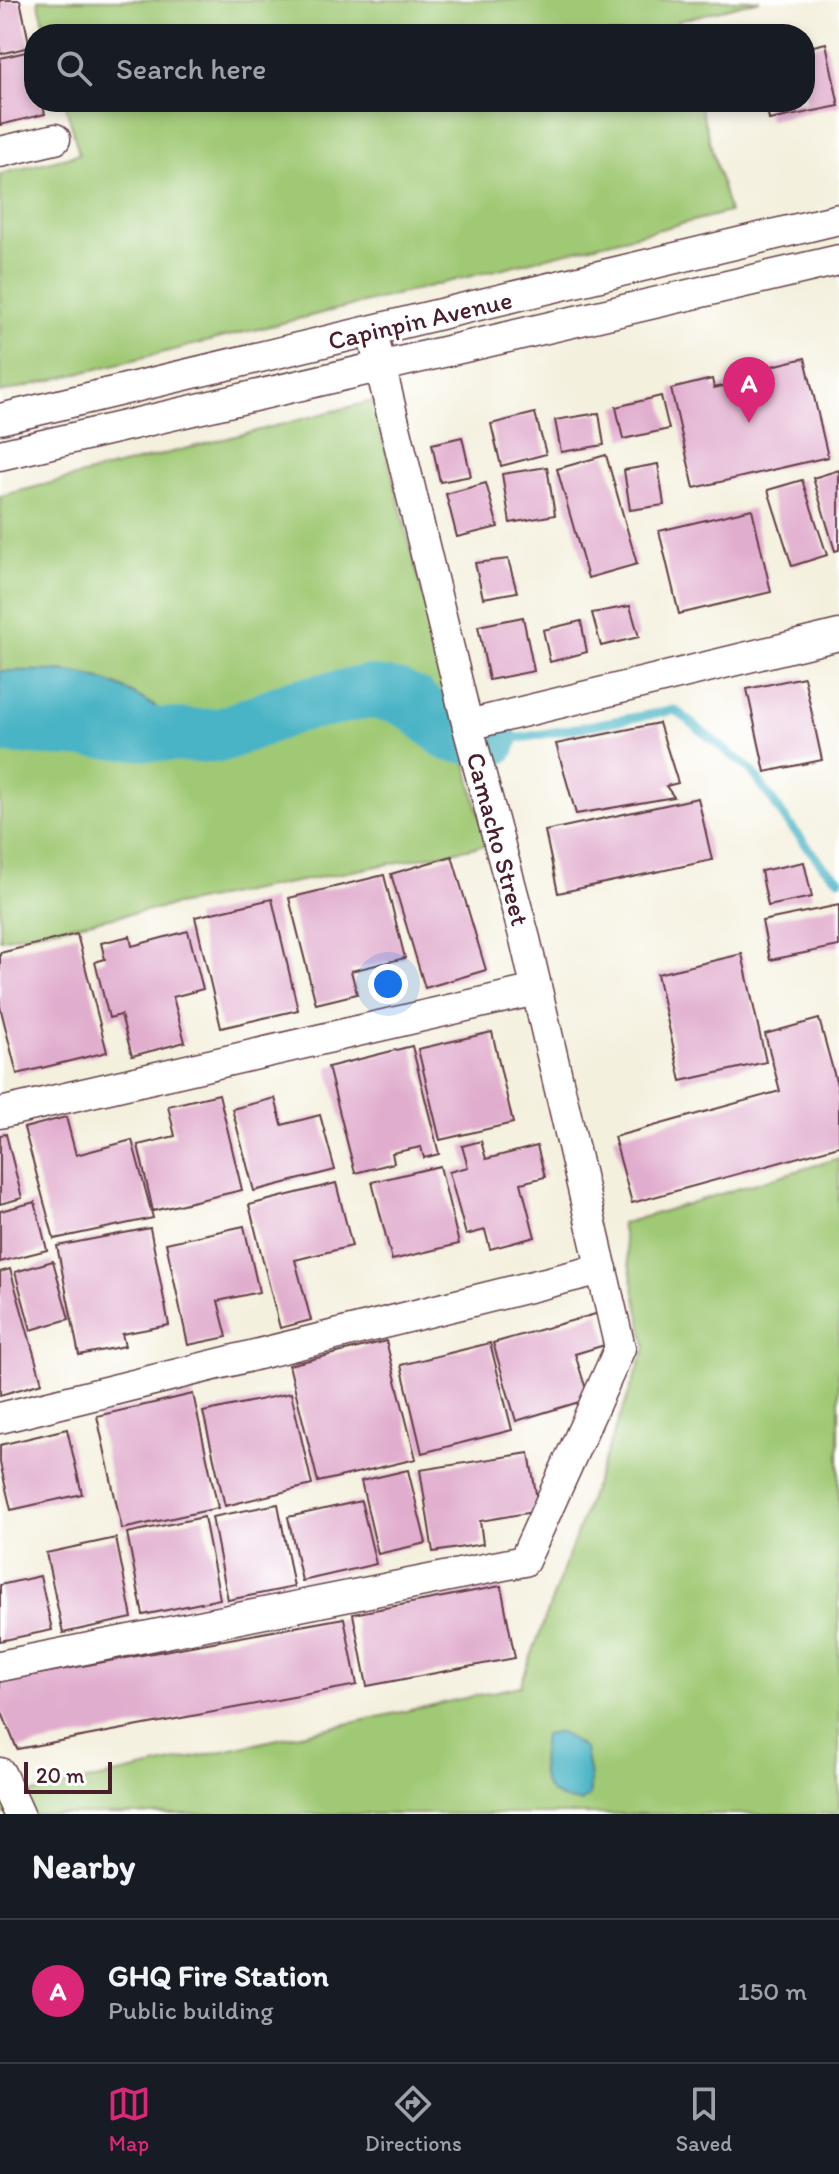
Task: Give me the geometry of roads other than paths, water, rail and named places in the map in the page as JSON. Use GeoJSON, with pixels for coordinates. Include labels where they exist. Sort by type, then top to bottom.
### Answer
{"type":"FeatureCollection","features":[{"type":"Feature","properties":{"kind":"street"},"geometry":{"type":"LineString","coordinates":[[0,152],[55,139]]}},
{"type":"Feature","properties":{"kind":"street","name":"Capinpin Avenue"},"geometry":{"type":"LineString","coordinates":[[0,419],[839,219]]}},
{"type":"Feature","properties":{"kind":"street","name":"Capinpin Avenue"},"geometry":{"type":"LineString","coordinates":[[0,455],[839,260]]}},
{"type":"Feature","properties":{"kind":"street","name":"Camacho Street"},"geometry":{"type":"LineString","coordinates":[[0,1666],[524,1561],[620,1348],[525,939],[471,736],[372,332]]}},
{"type":"Feature","properties":{"kind":"street"},"geometry":{"type":"LineString","coordinates":[[471,736],[839,635]]}},
{"type":"Feature","properties":{"kind":"street"},"geometry":{"type":"LineString","coordinates":[[0,1113],[536,990]]}},
{"type":"Feature","properties":{"kind":"street"},"geometry":{"type":"LineString","coordinates":[[0,1418],[602,1269]]}},
{"type":"Feature","properties":{"kind":"street"},"geometry":{"type":"LineString","coordinates":[[0,1773],[19,1814]]}},
{"type":"Feature","properties":{"kind":"water"},"geometry":{"type":"Polygon","coordinates":[[[0,671],[61,671],[94,677],[136,695],[185,728],[0,720],[0,671]]]}},
{"type":"Feature","properties":{"kind":"water"},"geometry":{"type":"Polygon","coordinates":[[[560,1732],[585,1749],[590,1795],[581,1802],[556,1795],[544,1781],[541,1761],[544,1735],[560,1732]]]}},
{"type":"Feature","properties":{"kind":"waterway"},"geometry":{"type":"LineString","coordinates":[[0,727],[221,735],[295,706],[367,692],[396,696],[414,704],[451,735],[491,740]]}},
{"type":"Feature","properties":{"kind":"waterway"},"geometry":{"type":"LineString","coordinates":[[491,740],[527,737],[675,710],[752,771],[786,820],[824,867],[839,879]]}},
{"type":"Feature","properties":{"kind":"place","name":"GHQ Fire Station"},"geometry":{"type":"Point","coordinates":[749,423]}}]}
